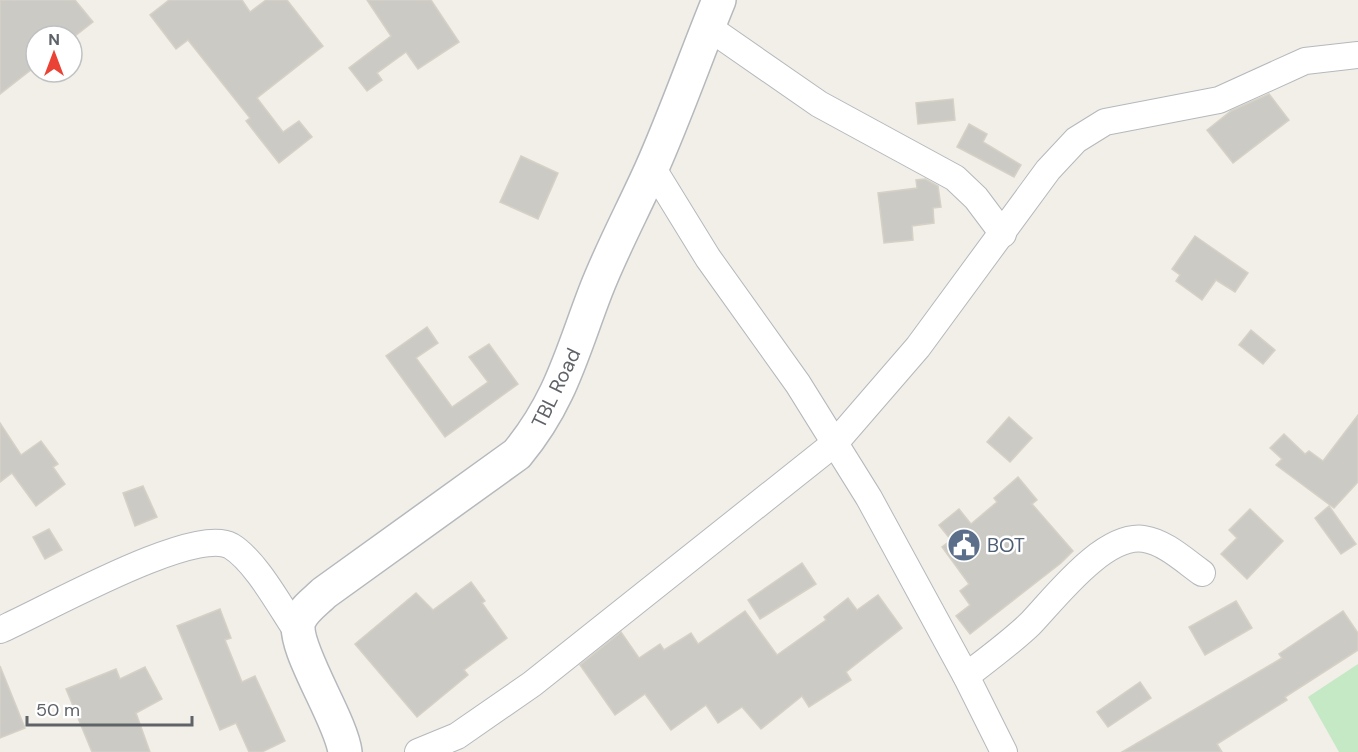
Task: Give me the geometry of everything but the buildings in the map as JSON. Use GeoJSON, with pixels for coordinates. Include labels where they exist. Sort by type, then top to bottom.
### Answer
{"type":"FeatureCollection","features":[{"type":"Feature","properties":{"kind":"street","name":"TBL Road"},"geometry":{"type":"LineString","coordinates":[[298,633],[303,615],[324,593],[517,454],[537,429],[564,378],[596,289],[652,167],[714,14]]}},
{"type":"Feature","properties":{"kind":"street"},"geometry":{"type":"LineString","coordinates":[[714,14],[819,104],[955,178],[976,198],[1003,234]]}},
{"type":"Feature","properties":{"kind":"street"},"geometry":{"type":"LineString","coordinates":[[418,752],[457,736],[532,684],[835,443],[918,347],[1048,170],[1076,140],[1105,122],[1219,100],[1305,61],[1358,55]]}},
{"type":"Feature","properties":{"kind":"street"},"geometry":{"type":"LineString","coordinates":[[652,167],[708,258],[766,336],[869,498],[966,676],[1004,752]]}},
{"type":"Feature","properties":{"kind":"street"},"geometry":{"type":"LineString","coordinates":[[966,676],[1030,623],[1082,569],[1125,541],[1141,538],[1157,542],[1202,573]]}},
{"type":"Feature","properties":{"kind":"street"},"geometry":{"type":"LineString","coordinates":[[0,630],[155,557],[198,543],[217,541],[231,546],[246,560],[298,633],[342,734],[345,752]]}},
{"type":"Feature","properties":{"kind":"green space"},"geometry":{"type":"Polygon","coordinates":[[[1358,664],[1358,752],[1339,752],[1308,697],[1358,664]]]}},
{"type":"Feature","properties":{"kind":"place","name":"BOT"},"geometry":{"type":"Point","coordinates":[964,545]}}]}
